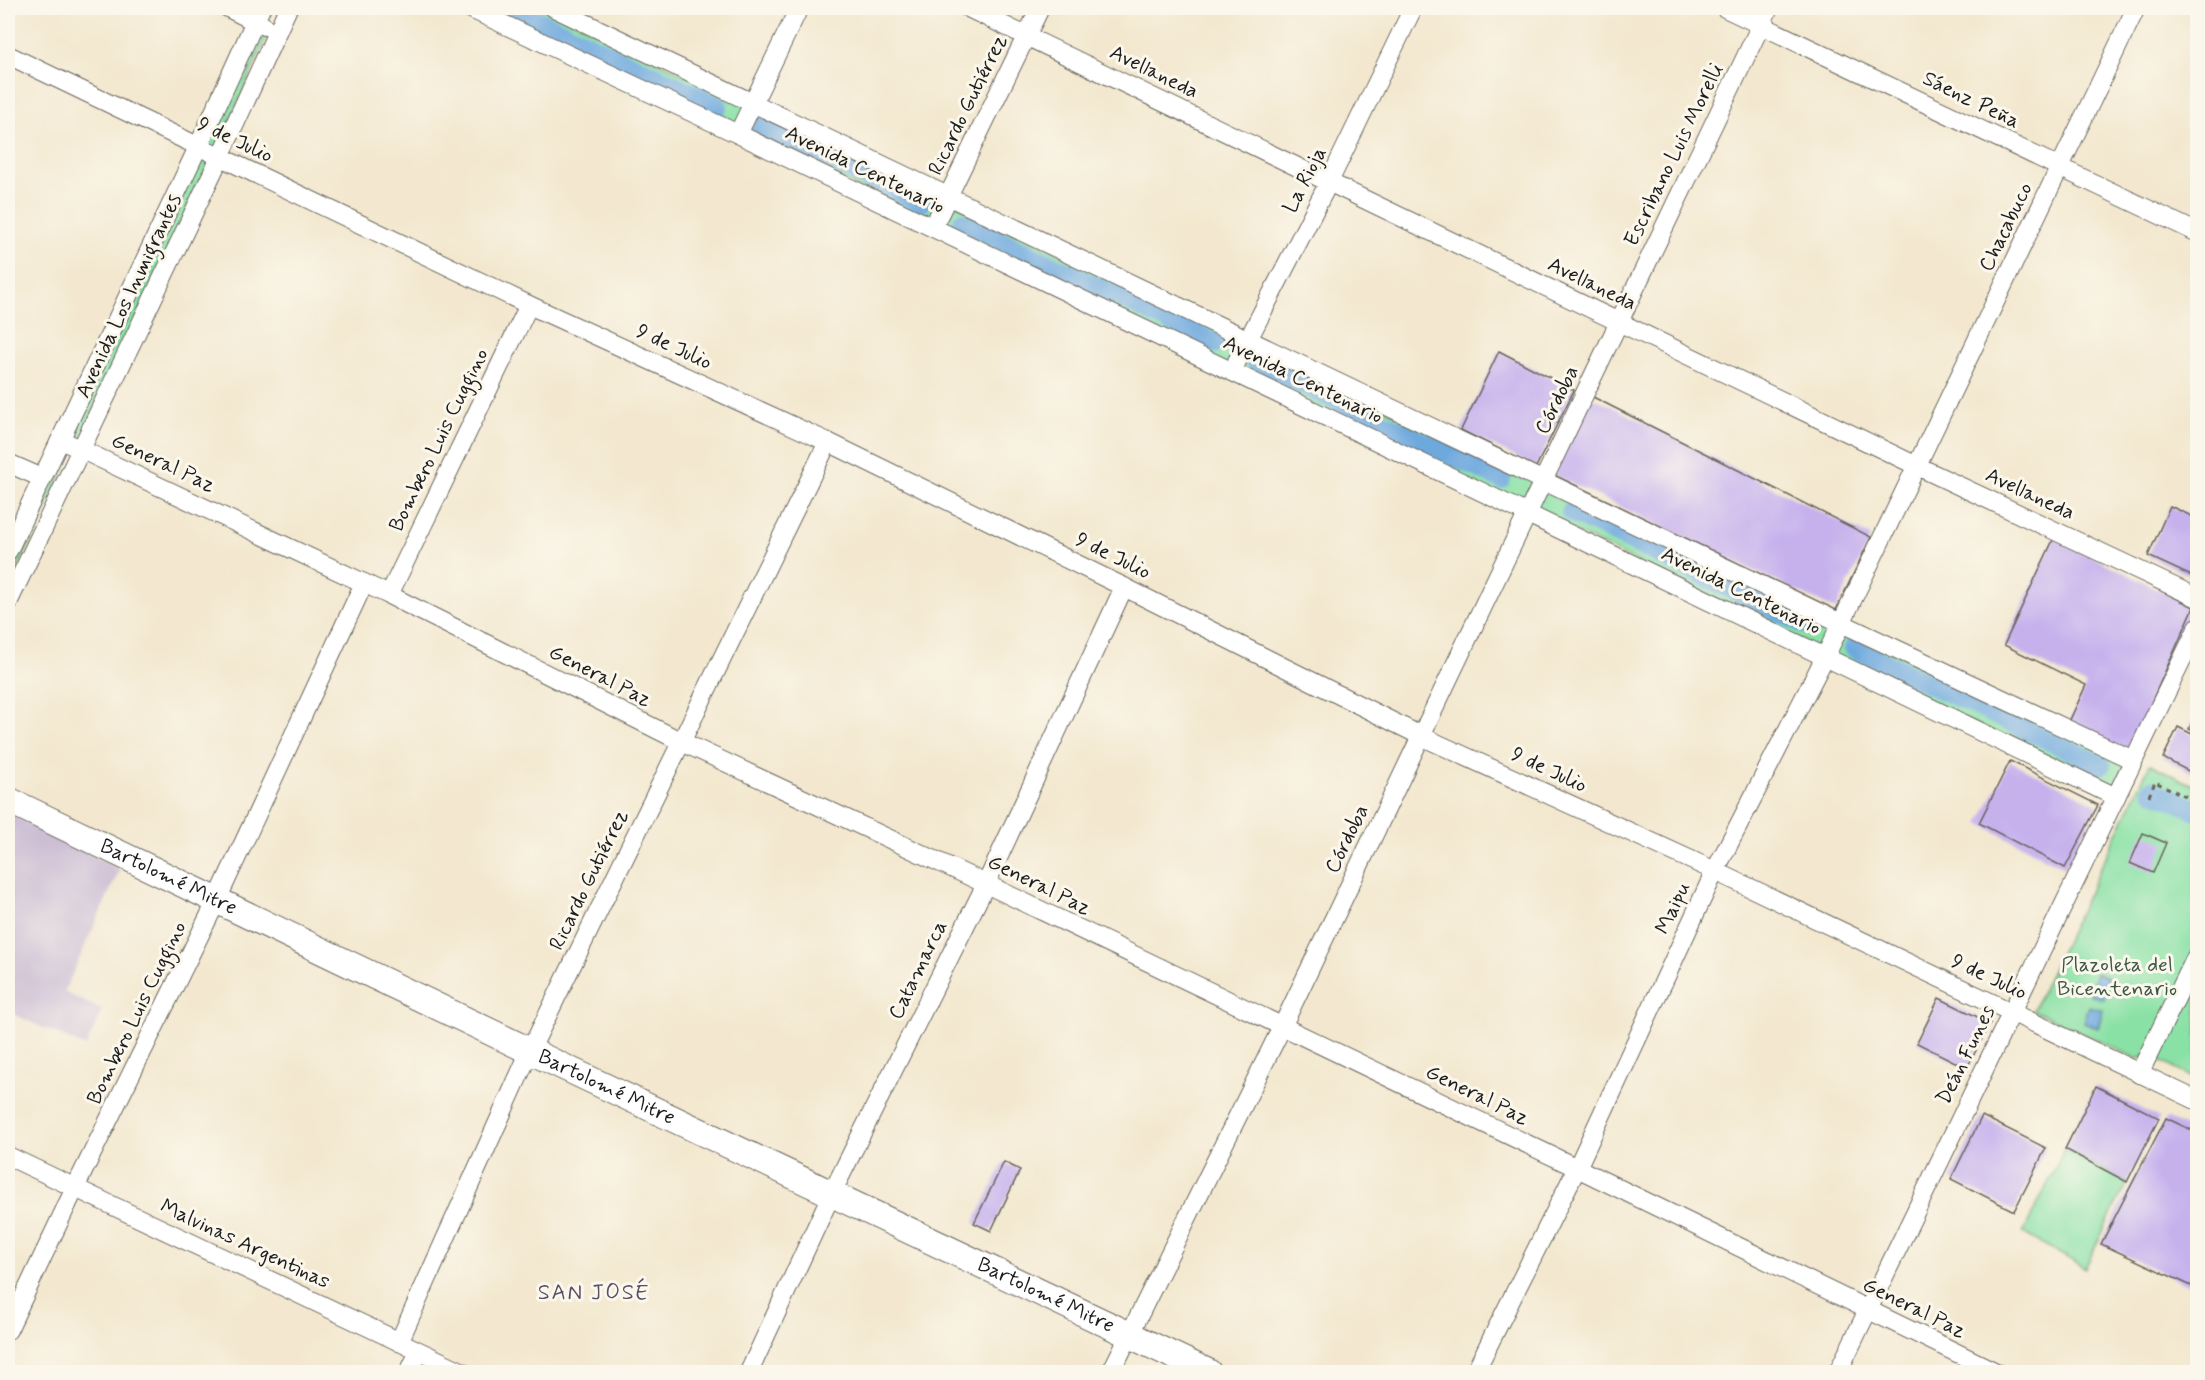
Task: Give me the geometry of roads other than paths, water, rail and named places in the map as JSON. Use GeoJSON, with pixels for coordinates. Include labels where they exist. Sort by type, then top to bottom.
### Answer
{"type":"FeatureCollection","features":[{"type":"Feature","properties":{"kind":"main road","name":"Bartolomé Mitre"},"geometry":{"type":"LineString","coordinates":[[8,800],[530,1052],[1208,1372]]}},
{"type":"Feature","properties":{"kind":"street"},"geometry":{"type":"LineString","coordinates":[[228,8],[258,14],[276,32]]}},
{"type":"Feature","properties":{"kind":"street","name":"Avenida Los Inmigrantes"},"geometry":{"type":"LineString","coordinates":[[8,603],[220,157],[288,8]]}},
{"type":"Feature","properties":{"kind":"street","name":"Avenida Centenario"},"geometry":{"type":"LineString","coordinates":[[469,8],[933,227],[2116,797]]}},
{"type":"Feature","properties":{"kind":"street","name":"Avenida Centenario"},"geometry":{"type":"LineString","coordinates":[[554,8],[1841,624],[2133,760]]}},
{"type":"Feature","properties":{"kind":"street"},"geometry":{"type":"LineString","coordinates":[[738,134],[798,8]]}},
{"type":"Feature","properties":{"kind":"street","name":"Avellaneda"},"geometry":{"type":"LineString","coordinates":[[968,8],[1917,466],[2198,598]]}},
{"type":"Feature","properties":{"kind":"street","name":"Ricardo Gutiérrez"},"geometry":{"type":"LineString","coordinates":[[933,227],[1040,8]]}},
{"type":"Feature","properties":{"kind":"street","name":"La Rioja"},"geometry":{"type":"LineString","coordinates":[[1232,371],[1329,182],[1413,8]]}},
{"type":"Feature","properties":{"kind":"street","name":"Sáenz Peña"},"geometry":{"type":"LineString","coordinates":[[1725,8],[2198,234]]}},
{"type":"Feature","properties":{"kind":"street","name":"Escribano Luis Morelli"},"geometry":{"type":"LineString","coordinates":[[1619,322],[1769,8]]}},
{"type":"Feature","properties":{"kind":"street","name":"Chacabuco"},"geometry":{"type":"LineString","coordinates":[[1917,466],[2136,8]]}},
{"type":"Feature","properties":{"kind":"street","name":"Avenida Los Inmigrantes"},"geometry":{"type":"LineString","coordinates":[[8,551],[252,32],[258,14]]}},
{"type":"Feature","properties":{"kind":"street","name":"9 de Julio"},"geometry":{"type":"LineString","coordinates":[[8,56],[529,305],[828,441],[1124,586],[1420,736],[1715,871],[2198,1101]]}},
{"type":"Feature","properties":{"kind":"street","name":"Bombero Luis Cuggino"},"geometry":{"type":"LineString","coordinates":[[389,595],[529,305]]}},
{"type":"Feature","properties":{"kind":"street","name":"Córdoba"},"geometry":{"type":"LineString","coordinates":[[1111,1372],[1282,1027],[1619,322]]}},
{"type":"Feature","properties":{"kind":"street","name":"General Paz"},"geometry":{"type":"LineString","coordinates":[[61,440],[389,595],[682,742],[986,884],[1996,1372]]}},
{"type":"Feature","properties":{"kind":"street","name":"Ricardo Gutiérrez"},"geometry":{"type":"LineString","coordinates":[[399,1342],[530,1052],[828,441]]}},
{"type":"Feature","properties":{"kind":"street"},"geometry":{"type":"LineString","coordinates":[[8,463],[42,478]]}},
{"type":"Feature","properties":{"kind":"street","name":"Maipu"},"geometry":{"type":"LineString","coordinates":[[1475,1372],[1577,1168],[1715,871],[1825,657],[1917,466]]}},
{"type":"Feature","properties":{"kind":"street","name":"Bombero Luis Cuggino"},"geometry":{"type":"LineString","coordinates":[[8,1330],[75,1188],[217,900],[364,583]]}},
{"type":"Feature","properties":{"kind":"street","name":"Catamarca"},"geometry":{"type":"LineString","coordinates":[[749,1372],[831,1195],[986,884],[1124,586]]}},
{"type":"Feature","properties":{"kind":"street","name":"Deán Funes"},"geometry":{"type":"LineString","coordinates":[[1838,1372],[2198,627]]}},
{"type":"Feature","properties":{"kind":"street"},"geometry":{"type":"LineString","coordinates":[[2139,1074],[2198,953]]}},
{"type":"Feature","properties":{"kind":"street","name":"Malvinas Argentinas"},"geometry":{"type":"LineString","coordinates":[[8,1156],[463,1372]]}},
{"type":"Feature","properties":{"kind":"street"},"geometry":{"type":"LineString","coordinates":[[409,1372],[419,1352]]}},
{"type":"Feature","properties":{"kind":"water"},"geometry":{"type":"Polygon","coordinates":[[[2096,973],[2108,978],[2104,999],[2090,995],[2096,973]]]}},
{"type":"Feature","properties":{"kind":"water"},"geometry":{"type":"Polygon","coordinates":[[[2089,1006],[2103,1010],[2098,1028],[2084,1022],[2089,1006]]]}},
{"type":"Feature","properties":{"kind":"waterway"},"geometry":{"type":"LineString","coordinates":[[512,8],[718,106]]}},
{"type":"Feature","properties":{"kind":"waterway"},"geometry":{"type":"LineString","coordinates":[[759,126],[921,203]]}},
{"type":"Feature","properties":{"kind":"waterway"},"geometry":{"type":"LineString","coordinates":[[962,222],[1215,343]]}},
{"type":"Feature","properties":{"kind":"waterway"},"geometry":{"type":"LineString","coordinates":[[1256,362],[1501,479]]}},
{"type":"Feature","properties":{"kind":"waterway"},"geometry":{"type":"LineString","coordinates":[[1571,512],[1804,624]]}},
{"type":"Feature","properties":{"kind":"waterway"},"geometry":{"type":"LineString","coordinates":[[1854,648],[2101,765]]}},
{"type":"Feature","properties":{"kind":"waterway"},"geometry":{"type":"LineString","coordinates":[[2152,790],[2198,811]]}},
{"type":"Feature","properties":{"kind":"district","name":"SAN JOSÉ"},"geometry":{"type":"Point","coordinates":[594,1293]}},
{"type":"Feature","properties":{"kind":"park label","name":"Plazoleta del Bicentenario"},"geometry":{"type":"Point","coordinates":[2117,977]}}]}
